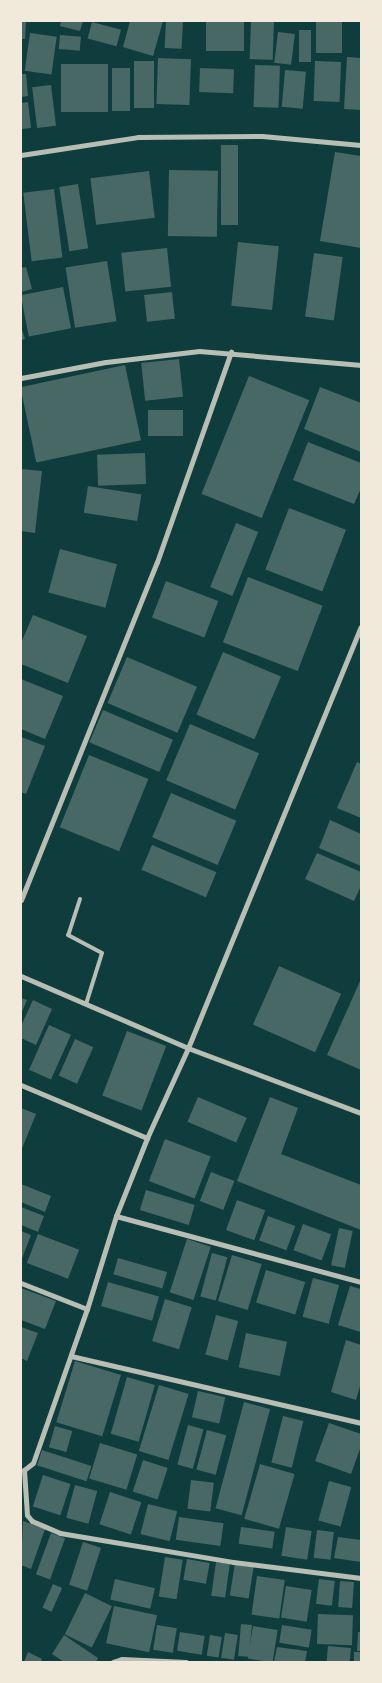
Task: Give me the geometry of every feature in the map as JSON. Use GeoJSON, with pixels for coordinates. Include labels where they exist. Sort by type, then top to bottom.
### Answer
{"type":"FeatureCollection","features":[{"type":"Feature","properties":{"kind":"street"},"geometry":{"type":"LineString","coordinates":[[21,155],[138,138],[262,136],[361,145]]}},
{"type":"Feature","properties":{"kind":"street"},"geometry":{"type":"LineString","coordinates":[[21,378],[106,362],[199,351],[231,352],[361,364]]}},
{"type":"Feature","properties":{"kind":"street"},"geometry":{"type":"LineString","coordinates":[[21,900],[158,562],[231,352]]}},
{"type":"Feature","properties":{"kind":"street"},"geometry":{"type":"LineString","coordinates":[[361,627],[188,1048],[147,1138],[116,1216],[88,1309],[33,1463],[23,1470],[27,1515],[32,1521],[60,1533],[242,1564],[361,1578]]}},
{"type":"Feature","properties":{"kind":"street"},"geometry":{"type":"LineString","coordinates":[[21,976],[188,1048],[361,1113]]}},
{"type":"Feature","properties":{"kind":"street"},"geometry":{"type":"LineString","coordinates":[[21,1084],[147,1138]]}},
{"type":"Feature","properties":{"kind":"street"},"geometry":{"type":"LineString","coordinates":[[116,1216],[361,1282]]}},
{"type":"Feature","properties":{"kind":"street"},"geometry":{"type":"LineString","coordinates":[[21,1283],[88,1309]]}},
{"type":"Feature","properties":{"kind":"street"},"geometry":{"type":"LineString","coordinates":[[71,1356],[361,1423]]}},
{"type":"Feature","properties":{"kind":"street"},"geometry":{"type":"LineString","coordinates":[[113,1662],[122,1659],[186,1662]]}},
{"type":"Feature","properties":{"kind":"lane"},"geometry":{"type":"LineString","coordinates":[[80,899],[68,935],[102,953],[86,1004]]}},
{"type":"Feature","properties":{"kind":"building"},"geometry":{"type":"Polygon","coordinates":[[[21,21],[26,21],[25,39],[21,39],[21,21]]]}},
{"type":"Feature","properties":{"kind":"building"},"geometry":{"type":"Polygon","coordinates":[[[61,21],[83,21],[80,31],[60,26],[61,21]]]}},
{"type":"Feature","properties":{"kind":"building"},"geometry":{"type":"Polygon","coordinates":[[[130,21],[163,21],[153,56],[123,47],[130,21]]]}},
{"type":"Feature","properties":{"kind":"building"},"geometry":{"type":"Polygon","coordinates":[[[166,21],[183,22],[182,49],[165,48],[166,21]]]}},
{"type":"Feature","properties":{"kind":"building"},"geometry":{"type":"Polygon","coordinates":[[[206,21],[244,21],[244,51],[206,51],[206,21]]]}},
{"type":"Feature","properties":{"kind":"building"},"geometry":{"type":"Polygon","coordinates":[[[251,21],[274,22],[273,60],[250,59],[251,21]]]}},
{"type":"Feature","properties":{"kind":"building"},"geometry":{"type":"Polygon","coordinates":[[[316,21],[342,21],[342,53],[316,53],[316,21]]]}},
{"type":"Feature","properties":{"kind":"building"},"geometry":{"type":"Polygon","coordinates":[[[92,22],[121,30],[117,46],[88,38],[92,22]]]}},
{"type":"Feature","properties":{"kind":"building"},"geometry":{"type":"Polygon","coordinates":[[[299,30],[311,30],[311,62],[299,62],[299,30]]]}},
{"type":"Feature","properties":{"kind":"building"},"geometry":{"type":"Polygon","coordinates":[[[278,32],[295,34],[291,65],[274,63],[278,32]]]}},
{"type":"Feature","properties":{"kind":"building"},"geometry":{"type":"Polygon","coordinates":[[[30,33],[57,37],[51,74],[25,71],[30,33]]]}},
{"type":"Feature","properties":{"kind":"building"},"geometry":{"type":"Polygon","coordinates":[[[60,35],[81,37],[80,51],[59,49],[60,35]]]}},
{"type":"Feature","properties":{"kind":"building"},"geometry":{"type":"Polygon","coordinates":[[[347,57],[361,58],[361,110],[344,109],[347,57]]]}},
{"type":"Feature","properties":{"kind":"building"},"geometry":{"type":"Polygon","coordinates":[[[158,58],[191,59],[189,105],[156,104],[158,58]]]}},
{"type":"Feature","properties":{"kind":"building"},"geometry":{"type":"Polygon","coordinates":[[[134,61],[154,61],[154,108],[134,108],[134,61]]]}},
{"type":"Feature","properties":{"kind":"building"},"geometry":{"type":"Polygon","coordinates":[[[315,61],[341,62],[340,102],[314,101],[315,61]]]}},
{"type":"Feature","properties":{"kind":"building"},"geometry":{"type":"Polygon","coordinates":[[[61,64],[108,64],[108,112],[61,112],[61,64]]]}},
{"type":"Feature","properties":{"kind":"building"},"geometry":{"type":"Polygon","coordinates":[[[255,65],[280,66],[279,108],[254,107],[255,65]]]}},
{"type":"Feature","properties":{"kind":"building"},"geometry":{"type":"Polygon","coordinates":[[[112,68],[130,68],[130,111],[112,111],[112,68]]]}},
{"type":"Feature","properties":{"kind":"building"},"geometry":{"type":"Polygon","coordinates":[[[200,68],[234,69],[233,93],[199,92],[200,68]]]}},
{"type":"Feature","properties":{"kind":"building"},"geometry":{"type":"Polygon","coordinates":[[[285,70],[306,72],[303,109],[282,107],[285,70]]]}},
{"type":"Feature","properties":{"kind":"building"},"geometry":{"type":"Polygon","coordinates":[[[21,74],[26,74],[28,96],[21,97],[21,74]]]}},
{"type":"Feature","properties":{"kind":"building"},"geometry":{"type":"Polygon","coordinates":[[[51,85],[56,126],[37,128],[32,87],[51,85]]]}},
{"type":"Feature","properties":{"kind":"building"},"geometry":{"type":"Polygon","coordinates":[[[28,102],[31,128],[21,129],[21,103],[28,102]]]}},
{"type":"Feature","properties":{"kind":"building"},"geometry":{"type":"Polygon","coordinates":[[[221,145],[238,145],[238,225],[221,225],[221,145]]]}},
{"type":"Feature","properties":{"kind":"building"},"geometry":{"type":"Polygon","coordinates":[[[335,152],[361,156],[361,248],[320,241],[335,152]]]}},
{"type":"Feature","properties":{"kind":"building"},"geometry":{"type":"Polygon","coordinates":[[[169,170],[218,171],[217,237],[168,236],[169,170]]]}},
{"type":"Feature","properties":{"kind":"building"},"geometry":{"type":"Polygon","coordinates":[[[149,171],[155,218],[96,225],[90,178],[149,171]]]}},
{"type":"Feature","properties":{"kind":"building"},"geometry":{"type":"Polygon","coordinates":[[[78,184],[88,248],[69,251],[59,187],[78,184]]]}},
{"type":"Feature","properties":{"kind":"building"},"geometry":{"type":"Polygon","coordinates":[[[54,189],[62,257],[32,261],[23,193],[54,189]]]}},
{"type":"Feature","properties":{"kind":"building"},"geometry":{"type":"Polygon","coordinates":[[[238,242],[279,246],[272,310],[231,306],[238,242]]]}},
{"type":"Feature","properties":{"kind":"building"},"geometry":{"type":"Polygon","coordinates":[[[167,248],[171,287],[125,292],[121,253],[167,248]]]}},
{"type":"Feature","properties":{"kind":"building"},"geometry":{"type":"Polygon","coordinates":[[[314,253],[343,257],[334,320],[305,316],[314,253]]]}},
{"type":"Feature","properties":{"kind":"building"},"geometry":{"type":"Polygon","coordinates":[[[107,261],[117,321],[75,328],[66,268],[107,261]]]}},
{"type":"Feature","properties":{"kind":"building"},"geometry":{"type":"Polygon","coordinates":[[[26,267],[32,289],[21,292],[21,268],[26,267]]]}},
{"type":"Feature","properties":{"kind":"building"},"geometry":{"type":"Polygon","coordinates":[[[63,287],[71,328],[29,336],[21,295],[63,287]]]}},
{"type":"Feature","properties":{"kind":"building"},"geometry":{"type":"Polygon","coordinates":[[[172,292],[175,319],[147,322],[144,295],[172,292]]]}},
{"type":"Feature","properties":{"kind":"building"},"geometry":{"type":"Polygon","coordinates":[[[21,327],[25,339],[21,340],[21,327]]]}},
{"type":"Feature","properties":{"kind":"building"},"geometry":{"type":"Polygon","coordinates":[[[179,359],[183,397],[145,401],[141,363],[179,359]]]}},
{"type":"Feature","properties":{"kind":"building"},"geometry":{"type":"Polygon","coordinates":[[[125,365],[141,440],[36,463],[21,387],[125,365]]]}},
{"type":"Feature","properties":{"kind":"building"},"geometry":{"type":"Polygon","coordinates":[[[249,376],[309,400],[262,518],[201,494],[249,376]]]}},
{"type":"Feature","properties":{"kind":"building"},"geometry":{"type":"Polygon","coordinates":[[[320,387],[361,403],[361,452],[304,429],[320,387]]]}},
{"type":"Feature","properties":{"kind":"building"},"geometry":{"type":"Polygon","coordinates":[[[148,410],[183,410],[183,436],[148,436],[148,410]]]}},
{"type":"Feature","properties":{"kind":"building"},"geometry":{"type":"Polygon","coordinates":[[[308,442],[361,463],[361,488],[354,504],[293,480],[308,442]]]}},
{"type":"Feature","properties":{"kind":"building"},"geometry":{"type":"Polygon","coordinates":[[[145,453],[146,484],[98,486],[97,455],[145,453]]]}},
{"type":"Feature","properties":{"kind":"building"},"geometry":{"type":"Polygon","coordinates":[[[21,469],[42,471],[35,533],[21,531],[21,469]]]}},
{"type":"Feature","properties":{"kind":"building"},"geometry":{"type":"Polygon","coordinates":[[[88,486],[141,494],[137,521],[84,513],[88,486]]]}},
{"type":"Feature","properties":{"kind":"building"},"geometry":{"type":"Polygon","coordinates":[[[289,508],[346,530],[322,591],[265,570],[289,508]]]}},
{"type":"Feature","properties":{"kind":"building"},"geometry":{"type":"Polygon","coordinates":[[[236,523],[258,532],[232,596],[210,587],[236,523]]]}},
{"type":"Feature","properties":{"kind":"building"},"geometry":{"type":"Polygon","coordinates":[[[60,549],[117,564],[105,608],[48,592],[60,549]]]}},
{"type":"Feature","properties":{"kind":"building"},"geometry":{"type":"Polygon","coordinates":[[[248,577],[323,606],[298,671],[223,642],[248,577]]]}},
{"type":"Feature","properties":{"kind":"building"},"geometry":{"type":"Polygon","coordinates":[[[166,581],[218,601],[204,637],[152,617],[166,581]]]}},
{"type":"Feature","properties":{"kind":"building"},"geometry":{"type":"Polygon","coordinates":[[[33,615],[87,636],[68,683],[21,664],[21,643],[33,615]]]}},
{"type":"Feature","properties":{"kind":"building"},"geometry":{"type":"Polygon","coordinates":[[[223,652],[281,677],[254,739],[196,715],[223,652]]]}},
{"type":"Feature","properties":{"kind":"building"},"geometry":{"type":"Polygon","coordinates":[[[127,657],[197,687],[177,733],[107,703],[127,657]]]}},
{"type":"Feature","properties":{"kind":"building"},"geometry":{"type":"Polygon","coordinates":[[[21,679],[63,696],[45,739],[21,729],[21,679]]]}},
{"type":"Feature","properties":{"kind":"building"},"geometry":{"type":"Polygon","coordinates":[[[103,710],[173,740],[159,772],[89,742],[103,710]]]}},
{"type":"Feature","properties":{"kind":"building"},"geometry":{"type":"Polygon","coordinates":[[[190,724],[259,753],[235,809],[166,780],[190,724]]]}},
{"type":"Feature","properties":{"kind":"building"},"geometry":{"type":"Polygon","coordinates":[[[21,737],[45,746],[26,794],[21,792],[21,737]]]}},
{"type":"Feature","properties":{"kind":"building"},"geometry":{"type":"Polygon","coordinates":[[[89,755],[148,779],[119,851],[60,827],[89,755]]]}},
{"type":"Feature","properties":{"kind":"building"},"geometry":{"type":"Polygon","coordinates":[[[357,762],[361,764],[361,818],[337,808],[357,762]]]}},
{"type":"Feature","properties":{"kind":"building"},"geometry":{"type":"Polygon","coordinates":[[[171,793],[236,821],[218,865],[152,837],[171,793]]]}},
{"type":"Feature","properties":{"kind":"building"},"geometry":{"type":"Polygon","coordinates":[[[330,820],[361,834],[361,866],[319,848],[330,820]]]}},
{"type":"Feature","properties":{"kind":"building"},"geometry":{"type":"Polygon","coordinates":[[[152,845],[216,872],[206,897],[141,870],[152,845]]]}},
{"type":"Feature","properties":{"kind":"building"},"geometry":{"type":"Polygon","coordinates":[[[317,853],[361,872],[361,886],[354,901],[305,879],[317,853]]]}},
{"type":"Feature","properties":{"kind":"building"},"geometry":{"type":"Polygon","coordinates":[[[279,966],[341,994],[315,1052],[253,1024],[279,966]]]}},
{"type":"Feature","properties":{"kind":"building"},"geometry":{"type":"Polygon","coordinates":[[[361,979],[361,1070],[327,1055],[361,979]]]}},
{"type":"Feature","properties":{"kind":"building"},"geometry":{"type":"Polygon","coordinates":[[[21,998],[27,1000],[21,1014],[21,998]]]}},
{"type":"Feature","properties":{"kind":"building"},"geometry":{"type":"Polygon","coordinates":[[[33,1000],[52,1009],[36,1045],[21,1038],[21,1026],[33,1000]]]}},
{"type":"Feature","properties":{"kind":"building"},"geometry":{"type":"Polygon","coordinates":[[[49,1025],[71,1035],[51,1080],[29,1070],[49,1025]]]}},
{"type":"Feature","properties":{"kind":"building"},"geometry":{"type":"Polygon","coordinates":[[[127,1031],[166,1046],[141,1110],[102,1095],[127,1031]]]}},
{"type":"Feature","properties":{"kind":"building"},"geometry":{"type":"Polygon","coordinates":[[[75,1039],[93,1047],[77,1084],[59,1076],[75,1039]]]}},
{"type":"Feature","properties":{"kind":"building"},"geometry":{"type":"Polygon","coordinates":[[[198,1097],[247,1118],[236,1143],[187,1122],[198,1097]]]}},
{"type":"Feature","properties":{"kind":"building"},"geometry":{"type":"Polygon","coordinates":[[[270,1097],[298,1108],[281,1154],[361,1185],[361,1230],[237,1181],[270,1097]]]}},
{"type":"Feature","properties":{"kind":"building"},"geometry":{"type":"Polygon","coordinates":[[[21,1108],[36,1114],[21,1151],[21,1108]]]}},
{"type":"Feature","properties":{"kind":"building"},"geometry":{"type":"Polygon","coordinates":[[[165,1139],[211,1157],[195,1199],[149,1181],[165,1139]]]}},
{"type":"Feature","properties":{"kind":"building"},"geometry":{"type":"Polygon","coordinates":[[[211,1172],[234,1181],[223,1210],[200,1201],[211,1172]]]}},
{"type":"Feature","properties":{"kind":"building"},"geometry":{"type":"Polygon","coordinates":[[[21,1184],[51,1196],[45,1212],[21,1202],[21,1184]]]}},
{"type":"Feature","properties":{"kind":"building"},"geometry":{"type":"Polygon","coordinates":[[[146,1190],[195,1205],[189,1225],[140,1210],[146,1190]]]}},
{"type":"Feature","properties":{"kind":"building"},"geometry":{"type":"Polygon","coordinates":[[[237,1200],[265,1210],[254,1240],[226,1230],[237,1200]]]}},
{"type":"Feature","properties":{"kind":"building"},"geometry":{"type":"Polygon","coordinates":[[[21,1207],[44,1216],[38,1232],[21,1225],[21,1207]]]}},
{"type":"Feature","properties":{"kind":"building"},"geometry":{"type":"Polygon","coordinates":[[[268,1216],[295,1226],[286,1250],[259,1240],[268,1216]]]}},
{"type":"Feature","properties":{"kind":"building"},"geometry":{"type":"Polygon","coordinates":[[[303,1224],[331,1234],[322,1261],[293,1250],[303,1224]]]}},
{"type":"Feature","properties":{"kind":"building"},"geometry":{"type":"Polygon","coordinates":[[[339,1228],[353,1231],[345,1268],[331,1265],[339,1228]]]}},
{"type":"Feature","properties":{"kind":"building"},"geometry":{"type":"Polygon","coordinates":[[[21,1231],[31,1235],[21,1261],[21,1231]]]}},
{"type":"Feature","properties":{"kind":"building"},"geometry":{"type":"Polygon","coordinates":[[[38,1234],[79,1250],[68,1279],[27,1263],[38,1234]]]}},
{"type":"Feature","properties":{"kind":"building"},"geometry":{"type":"Polygon","coordinates":[[[187,1239],[211,1247],[193,1300],[170,1292],[187,1239]]]}},
{"type":"Feature","properties":{"kind":"building"},"geometry":{"type":"Polygon","coordinates":[[[212,1253],[227,1257],[216,1301],[200,1296],[212,1253]]]}},
{"type":"Feature","properties":{"kind":"building"},"geometry":{"type":"Polygon","coordinates":[[[232,1255],[262,1264],[248,1310],[218,1301],[232,1255]]]}},
{"type":"Feature","properties":{"kind":"building"},"geometry":{"type":"Polygon","coordinates":[[[118,1258],[167,1272],[162,1288],[113,1274],[118,1258]]]}},
{"type":"Feature","properties":{"kind":"building"},"geometry":{"type":"Polygon","coordinates":[[[266,1270],[305,1282],[295,1315],[256,1303],[266,1270]]]}},
{"type":"Feature","properties":{"kind":"building"},"geometry":{"type":"Polygon","coordinates":[[[313,1278],[339,1285],[329,1324],[303,1317],[313,1278]]]}},
{"type":"Feature","properties":{"kind":"building"},"geometry":{"type":"Polygon","coordinates":[[[108,1282],[159,1297],[152,1321],[101,1306],[108,1282]]]}},
{"type":"Feature","properties":{"kind":"building"},"geometry":{"type":"Polygon","coordinates":[[[350,1286],[361,1289],[361,1332],[338,1325],[350,1286]]]}},
{"type":"Feature","properties":{"kind":"building"},"geometry":{"type":"Polygon","coordinates":[[[21,1288],[56,1301],[45,1329],[21,1320],[21,1288]]]}},
{"type":"Feature","properties":{"kind":"building"},"geometry":{"type":"Polygon","coordinates":[[[165,1299],[192,1307],[179,1349],[152,1341],[165,1299]]]}},
{"type":"Feature","properties":{"kind":"building"},"geometry":{"type":"Polygon","coordinates":[[[216,1315],[238,1321],[228,1361],[205,1355],[216,1315]]]}},
{"type":"Feature","properties":{"kind":"building"},"geometry":{"type":"Polygon","coordinates":[[[21,1327],[38,1333],[27,1361],[21,1358],[21,1327]]]}},
{"type":"Feature","properties":{"kind":"building"},"geometry":{"type":"Polygon","coordinates":[[[246,1333],[287,1342],[280,1376],[239,1367],[246,1333]]]}},
{"type":"Feature","properties":{"kind":"building"},"geometry":{"type":"Polygon","coordinates":[[[346,1340],[361,1345],[361,1383],[356,1400],[331,1392],[346,1340]]]}},
{"type":"Feature","properties":{"kind":"building"},"geometry":{"type":"Polygon","coordinates":[[[75,1361],[121,1375],[102,1436],[56,1422],[75,1361]]]}},
{"type":"Feature","properties":{"kind":"building"},"geometry":{"type":"Polygon","coordinates":[[[127,1377],[155,1385],[139,1442],[111,1434],[127,1377]]]}},
{"type":"Feature","properties":{"kind":"building"},"geometry":{"type":"Polygon","coordinates":[[[159,1385],[189,1394],[168,1460],[139,1451],[159,1385]]]}},
{"type":"Feature","properties":{"kind":"building"},"geometry":{"type":"Polygon","coordinates":[[[198,1391],[225,1397],[219,1424],[192,1417],[198,1391]]]}},
{"type":"Feature","properties":{"kind":"building"},"geometry":{"type":"Polygon","coordinates":[[[244,1402],[270,1409],[242,1515],[216,1508],[244,1402]]]}},
{"type":"Feature","properties":{"kind":"building"},"geometry":{"type":"Polygon","coordinates":[[[283,1416],[303,1421],[292,1468],[271,1463],[283,1416]]]}},
{"type":"Feature","properties":{"kind":"building"},"geometry":{"type":"Polygon","coordinates":[[[329,1423],[361,1434],[361,1446],[351,1474],[315,1461],[329,1423]]]}},
{"type":"Feature","properties":{"kind":"building"},"geometry":{"type":"Polygon","coordinates":[[[188,1425],[203,1429],[193,1469],[177,1465],[188,1425]]]}},
{"type":"Feature","properties":{"kind":"building"},"geometry":{"type":"Polygon","coordinates":[[[55,1426],[72,1431],[66,1452],[49,1447],[55,1426]]]}},
{"type":"Feature","properties":{"kind":"building"},"geometry":{"type":"Polygon","coordinates":[[[207,1430],[226,1435],[216,1475],[196,1470],[207,1430]]]}},
{"type":"Feature","properties":{"kind":"building"},"geometry":{"type":"Polygon","coordinates":[[[100,1443],[137,1454],[126,1490],[89,1478],[100,1443]]]}},
{"type":"Feature","properties":{"kind":"building"},"geometry":{"type":"Polygon","coordinates":[[[42,1450],[91,1466],[87,1481],[37,1465],[42,1450]]]}},
{"type":"Feature","properties":{"kind":"building"},"geometry":{"type":"Polygon","coordinates":[[[143,1460],[168,1468],[158,1499],[133,1491],[143,1460]]]}},
{"type":"Feature","properties":{"kind":"building"},"geometry":{"type":"Polygon","coordinates":[[[260,1464],[295,1474],[279,1529],[244,1519],[260,1464]]]}},
{"type":"Feature","properties":{"kind":"building"},"geometry":{"type":"Polygon","coordinates":[[[43,1475],[71,1484],[60,1515],[33,1506],[43,1475]]]}},
{"type":"Feature","properties":{"kind":"building"},"geometry":{"type":"Polygon","coordinates":[[[191,1480],[214,1483],[210,1512],[187,1509],[191,1480]]]}},
{"type":"Feature","properties":{"kind":"building"},"geometry":{"type":"Polygon","coordinates":[[[329,1481],[351,1487],[341,1527],[318,1521],[329,1481]]]}},
{"type":"Feature","properties":{"kind":"building"},"geometry":{"type":"Polygon","coordinates":[[[75,1485],[97,1491],[88,1524],[66,1518],[75,1485]]]}},
{"type":"Feature","properties":{"kind":"building"},"geometry":{"type":"Polygon","coordinates":[[[110,1492],[141,1502],[131,1535],[99,1524],[110,1492]]]}},
{"type":"Feature","properties":{"kind":"building"},"geometry":{"type":"Polygon","coordinates":[[[148,1504],[177,1511],[170,1541],[141,1534],[148,1504]]]}},
{"type":"Feature","properties":{"kind":"building"},"geometry":{"type":"Polygon","coordinates":[[[179,1517],[224,1523],[220,1546],[176,1540],[179,1517]]]}},
{"type":"Feature","properties":{"kind":"building"},"geometry":{"type":"Polygon","coordinates":[[[23,1521],[45,1529],[31,1569],[21,1565],[23,1521]]]}},
{"type":"Feature","properties":{"kind":"building"},"geometry":{"type":"Polygon","coordinates":[[[241,1527],[275,1532],[272,1549],[239,1544],[241,1527]]]}},
{"type":"Feature","properties":{"kind":"building"},"geometry":{"type":"Polygon","coordinates":[[[286,1527],[312,1531],[307,1560],[281,1556],[286,1527]]]}},
{"type":"Feature","properties":{"kind":"building"},"geometry":{"type":"Polygon","coordinates":[[[317,1530],[334,1532],[330,1560],[314,1558],[317,1530]]]}},
{"type":"Feature","properties":{"kind":"building"},"geometry":{"type":"Polygon","coordinates":[[[51,1533],[65,1538],[50,1579],[36,1574],[51,1533]]]}},
{"type":"Feature","properties":{"kind":"building"},"geometry":{"type":"Polygon","coordinates":[[[338,1537],[361,1540],[361,1562],[334,1558],[338,1537]]]}},
{"type":"Feature","properties":{"kind":"building"},"geometry":{"type":"Polygon","coordinates":[[[83,1542],[101,1548],[87,1591],[69,1585],[83,1542]]]}},
{"type":"Feature","properties":{"kind":"building"},"geometry":{"type":"Polygon","coordinates":[[[165,1557],[183,1560],[177,1599],[159,1597],[165,1557]]]}},
{"type":"Feature","properties":{"kind":"building"},"geometry":{"type":"Polygon","coordinates":[[[187,1559],[210,1563],[206,1584],[183,1580],[187,1559]]]}},
{"type":"Feature","properties":{"kind":"building"},"geometry":{"type":"Polygon","coordinates":[[[216,1562],[230,1564],[225,1598],[211,1596],[216,1562]]]}},
{"type":"Feature","properties":{"kind":"building"},"geometry":{"type":"Polygon","coordinates":[[[235,1563],[254,1566],[249,1599],[230,1596],[235,1563]]]}},
{"type":"Feature","properties":{"kind":"building"},"geometry":{"type":"Polygon","coordinates":[[[257,1576],[285,1580],[279,1619],[252,1615],[257,1576]]]}},
{"type":"Feature","properties":{"kind":"building"},"geometry":{"type":"Polygon","coordinates":[[[115,1579],[155,1588],[150,1609],[110,1599],[115,1579]]]}},
{"type":"Feature","properties":{"kind":"building"},"geometry":{"type":"Polygon","coordinates":[[[319,1579],[335,1581],[332,1606],[316,1604],[319,1579]]]}},
{"type":"Feature","properties":{"kind":"building"},"geometry":{"type":"Polygon","coordinates":[[[340,1581],[354,1582],[352,1608],[338,1607],[340,1581]]]}},
{"type":"Feature","properties":{"kind":"building"},"geometry":{"type":"Polygon","coordinates":[[[53,1584],[62,1588],[52,1612],[42,1608],[53,1584]]]}},
{"type":"Feature","properties":{"kind":"building"},"geometry":{"type":"Polygon","coordinates":[[[286,1586],[312,1590],[307,1622],[281,1618],[286,1586]]]}},
{"type":"Feature","properties":{"kind":"building"},"geometry":{"type":"Polygon","coordinates":[[[85,1593],[112,1606],[92,1647],[65,1634],[85,1593]]]}},
{"type":"Feature","properties":{"kind":"building"},"geometry":{"type":"Polygon","coordinates":[[[114,1606],[157,1615],[149,1652],[106,1643],[114,1606]]]}},
{"type":"Feature","properties":{"kind":"building"},"geometry":{"type":"Polygon","coordinates":[[[318,1614],[353,1615],[352,1645],[317,1644],[318,1614]]]}},
{"type":"Feature","properties":{"kind":"building"},"geometry":{"type":"Polygon","coordinates":[[[241,1624],[252,1625],[249,1657],[238,1656],[241,1624]]]}},
{"type":"Feature","properties":{"kind":"building"},"geometry":{"type":"Polygon","coordinates":[[[157,1625],[177,1628],[173,1653],[153,1650],[157,1625]]]}},
{"type":"Feature","properties":{"kind":"building"},"geometry":{"type":"Polygon","coordinates":[[[282,1625],[312,1630],[309,1647],[279,1643],[282,1625]]]}},
{"type":"Feature","properties":{"kind":"building"},"geometry":{"type":"Polygon","coordinates":[[[253,1626],[278,1630],[273,1662],[248,1659],[253,1626]]]}},
{"type":"Feature","properties":{"kind":"building"},"geometry":{"type":"Polygon","coordinates":[[[180,1632],[205,1636],[202,1655],[177,1651],[180,1632]]]}},
{"type":"Feature","properties":{"kind":"building"},"geometry":{"type":"Polygon","coordinates":[[[358,1632],[361,1632],[361,1651],[357,1651],[358,1632]]]}},
{"type":"Feature","properties":{"kind":"building"},"geometry":{"type":"Polygon","coordinates":[[[225,1633],[238,1635],[234,1660],[221,1658],[225,1633]]]}},
{"type":"Feature","properties":{"kind":"building"},"geometry":{"type":"Polygon","coordinates":[[[64,1635],[98,1658],[96,1662],[64,1662],[52,1654],[64,1635]]]}},
{"type":"Feature","properties":{"kind":"building"},"geometry":{"type":"Polygon","coordinates":[[[210,1635],[222,1637],[219,1658],[207,1656],[210,1635]]]}},
{"type":"Feature","properties":{"kind":"building"},"geometry":{"type":"Polygon","coordinates":[[[328,1646],[351,1648],[350,1662],[327,1662],[328,1646]]]}},
{"type":"Feature","properties":{"kind":"building"},"geometry":{"type":"Polygon","coordinates":[[[277,1647],[307,1651],[305,1662],[274,1662],[277,1647]]]}},
{"type":"Feature","properties":{"kind":"building"},"geometry":{"type":"Polygon","coordinates":[[[28,1652],[42,1659],[41,1662],[24,1662],[28,1652]]]}},
{"type":"Feature","properties":{"kind":"building"},"geometry":{"type":"Polygon","coordinates":[[[354,1652],[361,1652],[361,1662],[354,1662],[354,1652]]]}}]}
